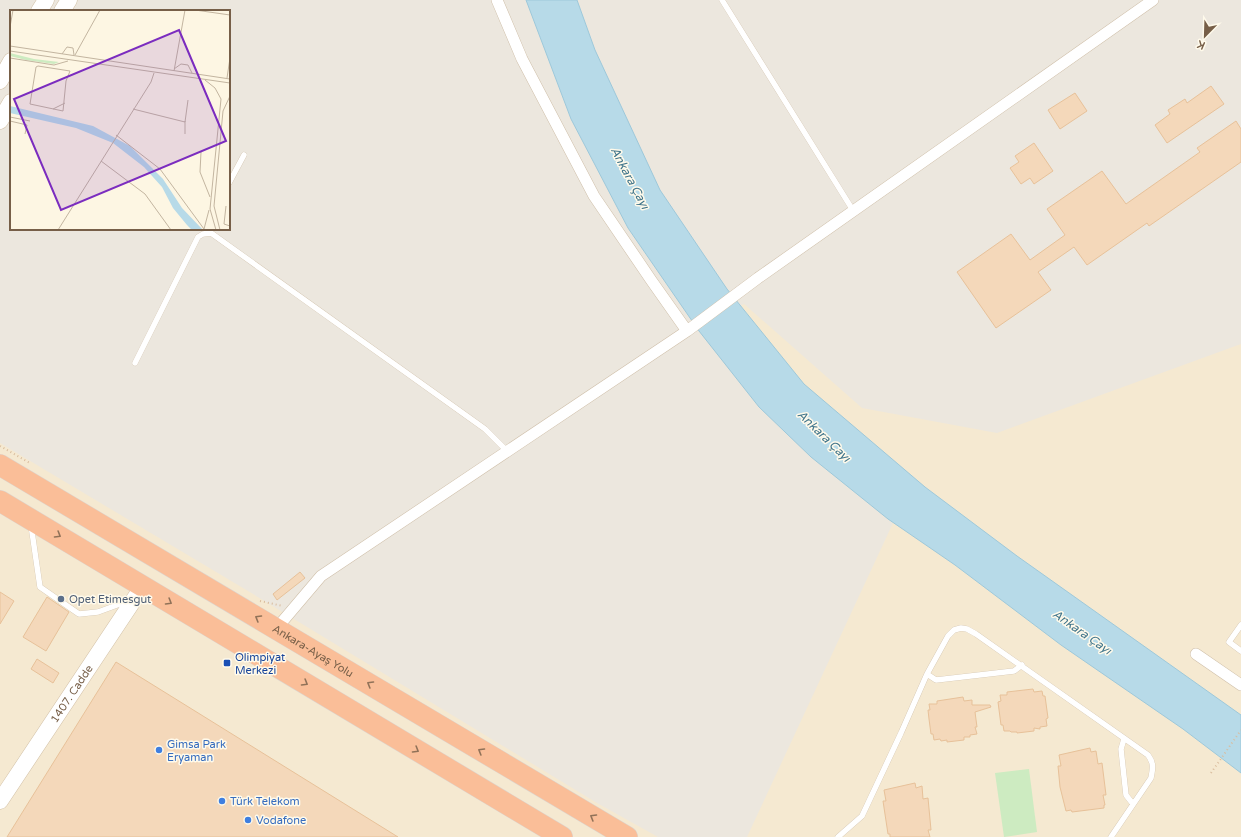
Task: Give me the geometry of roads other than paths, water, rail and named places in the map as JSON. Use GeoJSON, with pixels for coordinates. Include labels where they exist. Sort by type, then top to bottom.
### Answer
{"type":"FeatureCollection","features":[{"type":"Feature","properties":{"kind":"highway","name":"Ankara-Ayaş Yolu"},"geometry":{"type":"LineString","coordinates":[[0,465],[627,837]]}},
{"type":"Feature","properties":{"kind":"highway"},"geometry":{"type":"LineString","coordinates":[[0,501],[30,519],[139,592],[562,837]]}},
{"type":"Feature","properties":{"kind":"street"},"geometry":{"type":"LineString","coordinates":[[40,10],[46,0]]}},
{"type":"Feature","properties":{"kind":"street"},"geometry":{"type":"LineString","coordinates":[[63,10],[69,0]]}},
{"type":"Feature","properties":{"kind":"street"},"geometry":{"type":"LineString","coordinates":[[497,0],[522,59],[594,196],[687,331]]}},
{"type":"Feature","properties":{"kind":"street"},"geometry":{"type":"LineString","coordinates":[[276,629],[321,576],[687,331],[758,278],[854,212],[1153,0]]}},
{"type":"Feature","properties":{"kind":"street"},"geometry":{"type":"LineString","coordinates":[[0,81],[10,63]]}},
{"type":"Feature","properties":{"kind":"street"},"geometry":{"type":"LineString","coordinates":[[0,121],[10,104]]}},
{"type":"Feature","properties":{"kind":"street","name":"1407. Cadde"},"geometry":{"type":"LineString","coordinates":[[0,801],[139,592]]}},
{"type":"Feature","properties":{"kind":"street"},"geometry":{"type":"LineString","coordinates":[[1196,654],[1241,685]]}},
{"type":"Feature","properties":{"kind":"lane"},"geometry":{"type":"LineString","coordinates":[[722,0],[854,212]]}},
{"type":"Feature","properties":{"kind":"lane"},"geometry":{"type":"LineString","coordinates":[[230,181],[244,154]]}},
{"type":"Feature","properties":{"kind":"lane"},"geometry":{"type":"LineString","coordinates":[[135,363],[198,237],[206,231],[214,234],[479,424],[507,451]]}},
{"type":"Feature","properties":{"kind":"lane"},"geometry":{"type":"LineString","coordinates":[[30,519],[40,587],[78,614],[98,612],[139,592]]}},
{"type":"Feature","properties":{"kind":"lane"},"geometry":{"type":"LineString","coordinates":[[1241,624],[1228,642],[1241,651]]}},
{"type":"Feature","properties":{"kind":"lane"},"geometry":{"type":"LineString","coordinates":[[838,837],[862,816],[927,674],[948,636],[954,630],[961,628],[968,629],[1022,665],[1148,755],[1152,761],[1153,768],[1151,778],[1111,837]]}},
{"type":"Feature","properties":{"kind":"lane"},"geometry":{"type":"LineString","coordinates":[[927,674],[936,680],[1014,671],[1022,665]]}},
{"type":"Feature","properties":{"kind":"lane"},"geometry":{"type":"LineString","coordinates":[[1124,739],[1121,749],[1126,795],[1133,804]]}},
{"type":"Feature","properties":{"kind":"water","name":"Ankara Çayı"},"geometry":{"type":"Polygon","coordinates":[[[526,0],[577,0],[595,50],[660,190],[727,289],[804,384],[925,487],[1017,556],[1241,715],[1241,773],[1183,729],[1061,645],[955,565],[888,519],[811,457],[759,407],[699,331],[628,228],[571,119],[526,0]]]}},
{"type":"Feature","properties":{"kind":"place","name":"Opet Etimesgut"},"geometry":{"type":"Point","coordinates":[61,599]}},
{"type":"Feature","properties":{"kind":"place","name":"Olimpiyat Merkezi"},"geometry":{"type":"Point","coordinates":[227,663]}},
{"type":"Feature","properties":{"kind":"place","name":"Gimsa Park Eryaman"},"geometry":{"type":"Point","coordinates":[159,750]}},
{"type":"Feature","properties":{"kind":"place","name":"Türk Telekom"},"geometry":{"type":"Point","coordinates":[222,801]}},
{"type":"Feature","properties":{"kind":"place","name":"Vodafone"},"geometry":{"type":"Point","coordinates":[248,820]}}]}
